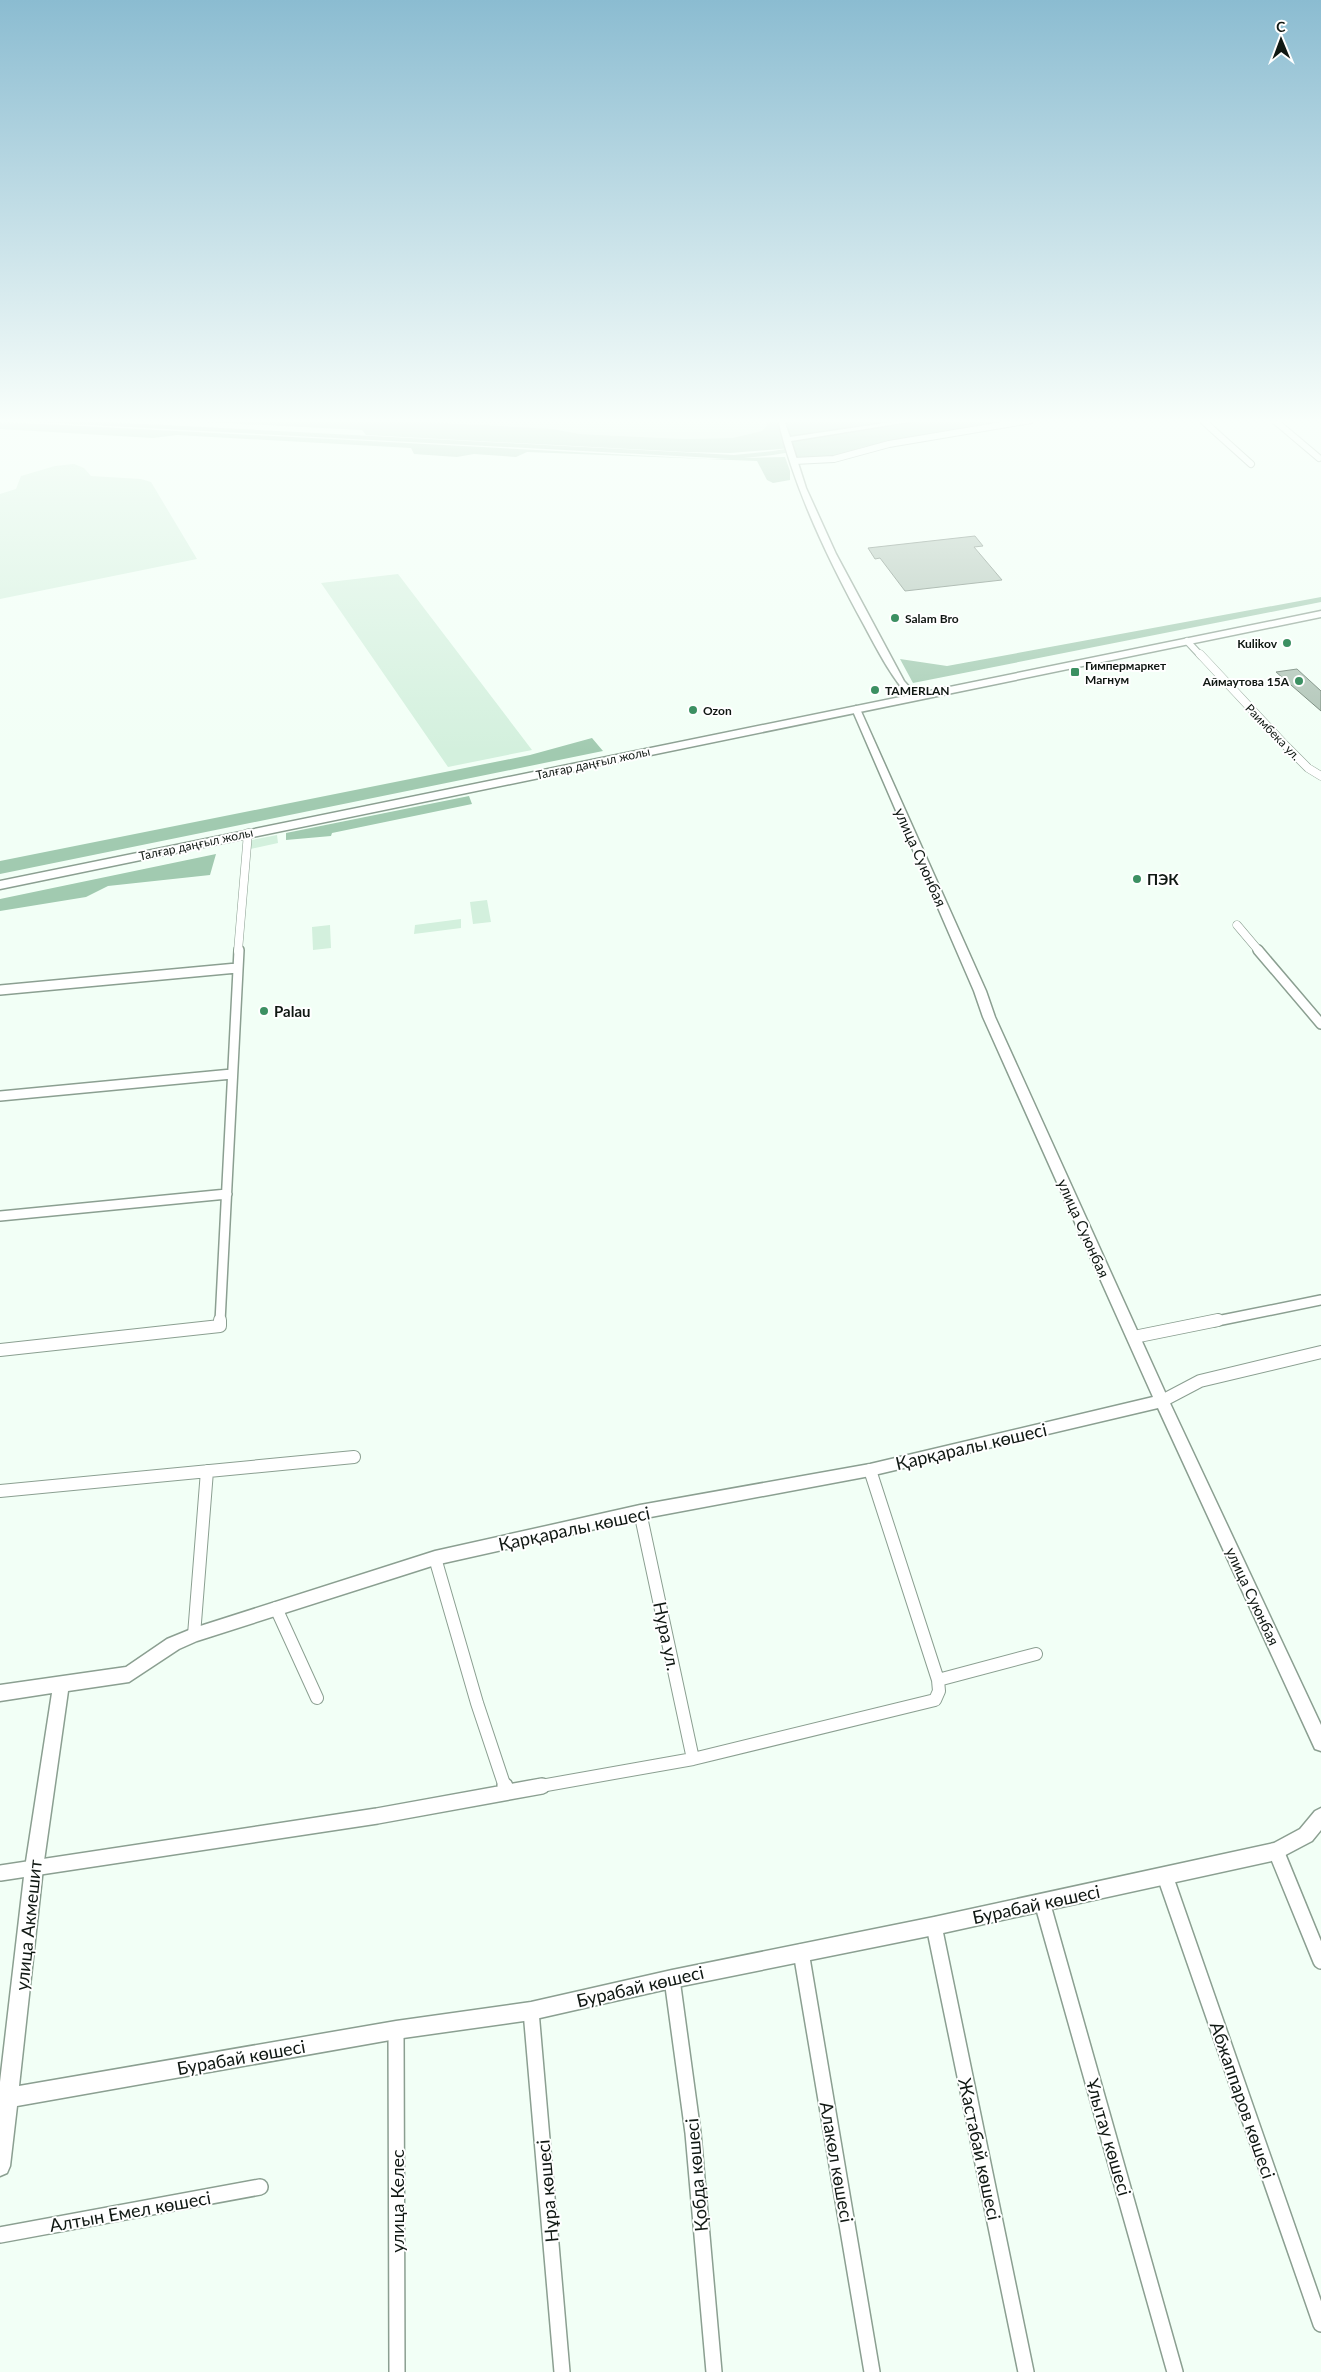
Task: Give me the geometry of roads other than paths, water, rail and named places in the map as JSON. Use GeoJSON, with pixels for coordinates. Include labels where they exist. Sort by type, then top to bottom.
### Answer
{"type":"FeatureCollection","features":[{"type":"Feature","properties":{"kind":"main road","name":"Талғар даңғыл жолы"},"geometry":{"type":"LineString","coordinates":[[0,885],[1321,614]]}},
{"type":"Feature","properties":{"kind":"street"},"geometry":{"type":"LineString","coordinates":[[822,531],[871,630],[900,682],[914,697]]}},
{"type":"Feature","properties":{"kind":"street","name":"Раимбека ул."},"geometry":{"type":"LineString","coordinates":[[1187,641],[1285,745],[1308,768],[1321,776]]}},
{"type":"Feature","properties":{"kind":"street","name":"улица Суюнбая"},"geometry":{"type":"LineString","coordinates":[[856,709],[980,991],[989,1017],[1162,1401],[1321,1744]]}},
{"type":"Feature","properties":{"kind":"street"},"geometry":{"type":"LineString","coordinates":[[0,1350],[220,1326],[237,968],[248,833]]}},
{"type":"Feature","properties":{"kind":"street"},"geometry":{"type":"LineString","coordinates":[[1237,925],[1321,1024]]}},
{"type":"Feature","properties":{"kind":"street"},"geometry":{"type":"LineString","coordinates":[[0,990],[237,968]]}},
{"type":"Feature","properties":{"kind":"street"},"geometry":{"type":"LineString","coordinates":[[0,1096],[232,1074]]}},
{"type":"Feature","properties":{"kind":"street"},"geometry":{"type":"LineString","coordinates":[[0,1216],[226,1194]]}},
{"type":"Feature","properties":{"kind":"street"},"geometry":{"type":"LineString","coordinates":[[1134,1337],[1321,1300]]}},
{"type":"Feature","properties":{"kind":"street"},"geometry":{"type":"LineString","coordinates":[[1162,1401],[1200,1381],[1321,1352]]}},
{"type":"Feature","properties":{"kind":"street","name":"Қарқаралы көшесі"},"geometry":{"type":"LineString","coordinates":[[0,1693],[129,1674],[173,1644],[194,1635],[435,1558],[640,1512],[870,1470],[1162,1401]]}},
{"type":"Feature","properties":{"kind":"street"},"geometry":{"type":"LineString","coordinates":[[0,1491],[354,1457]]}},
{"type":"Feature","properties":{"kind":"street"},"geometry":{"type":"LineString","coordinates":[[0,1873],[377,1816],[693,1759],[935,1700],[938,1691],[938,1680],[870,1470]]}},
{"type":"Feature","properties":{"kind":"street"},"geometry":{"type":"LineString","coordinates":[[194,1635],[207,1471]]}},
{"type":"Feature","properties":{"kind":"street","name":"Нура ул."},"geometry":{"type":"LineString","coordinates":[[640,1512],[693,1759]]}},
{"type":"Feature","properties":{"kind":"street"},"geometry":{"type":"LineString","coordinates":[[435,1558],[477,1703],[507,1792]]}},
{"type":"Feature","properties":{"kind":"street"},"geometry":{"type":"LineString","coordinates":[[276,1608],[317,1698]]}},
{"type":"Feature","properties":{"kind":"street"},"geometry":{"type":"LineString","coordinates":[[938,1680],[1036,1654]]}},
{"type":"Feature","properties":{"kind":"street","name":"улица Акмешит"},"geometry":{"type":"LineString","coordinates":[[0,2166],[4,2099],[34,1868],[61,1684]]}},
{"type":"Feature","properties":{"kind":"street","name":"Бурабай көшесі"},"geometry":{"type":"LineString","coordinates":[[4,2099],[396,2030],[531,2011],[672,1979],[934,1926],[1276,1851],[1306,1835],[1321,1817]]}},
{"type":"Feature","properties":{"kind":"street"},"geometry":{"type":"LineString","coordinates":[[1276,1851],[1321,1960]]}},
{"type":"Feature","properties":{"kind":"street","name":"Абжаппаров көшесі"},"geometry":{"type":"LineString","coordinates":[[1165,1876],[1321,2324]]}},
{"type":"Feature","properties":{"kind":"street","name":"Ұлытау көшесі"},"geometry":{"type":"LineString","coordinates":[[1042,1902],[1175,2372]]}},
{"type":"Feature","properties":{"kind":"street","name":"Жастабай көшесі"},"geometry":{"type":"LineString","coordinates":[[934,1926],[1026,2372]]}},
{"type":"Feature","properties":{"kind":"street","name":"Алакөл көшесі"},"geometry":{"type":"LineString","coordinates":[[801,1952],[872,2372]]}},
{"type":"Feature","properties":{"kind":"street","name":"Қобда көшесі"},"geometry":{"type":"LineString","coordinates":[[672,1979],[693,2133],[714,2372]]}},
{"type":"Feature","properties":{"kind":"street","name":"Нұра көшесі"},"geometry":{"type":"LineString","coordinates":[[531,2011],[562,2372]]}},
{"type":"Feature","properties":{"kind":"street","name":"улица Келеc"},"geometry":{"type":"LineString","coordinates":[[396,2030],[397,2372]]}},
{"type":"Feature","properties":{"kind":"street","name":"Алтын Емел көшесі"},"geometry":{"type":"LineString","coordinates":[[0,2235],[260,2187]]}},
{"type":"Feature","properties":{"kind":"place","name":"Salam Bro"},"geometry":{"type":"Point","coordinates":[895,618]}},
{"type":"Feature","properties":{"kind":"place","name":"Kulikov"},"geometry":{"type":"Point","coordinates":[1287,643]}},
{"type":"Feature","properties":{"kind":"place","name":"Гимпермаркет Магнум"},"geometry":{"type":"Point","coordinates":[1075,672]}},
{"type":"Feature","properties":{"kind":"place","name":"Аймаутова 15А"},"geometry":{"type":"Point","coordinates":[1299,681]}},
{"type":"Feature","properties":{"kind":"place","name":"TAMERLAN"},"geometry":{"type":"Point","coordinates":[875,690]}},
{"type":"Feature","properties":{"kind":"place","name":"Ozon"},"geometry":{"type":"Point","coordinates":[693,710]}},
{"type":"Feature","properties":{"kind":"place","name":"ПЭК"},"geometry":{"type":"Point","coordinates":[1137,879]}},
{"type":"Feature","properties":{"kind":"place","name":"Palau"},"geometry":{"type":"Point","coordinates":[264,1011]}}]}
